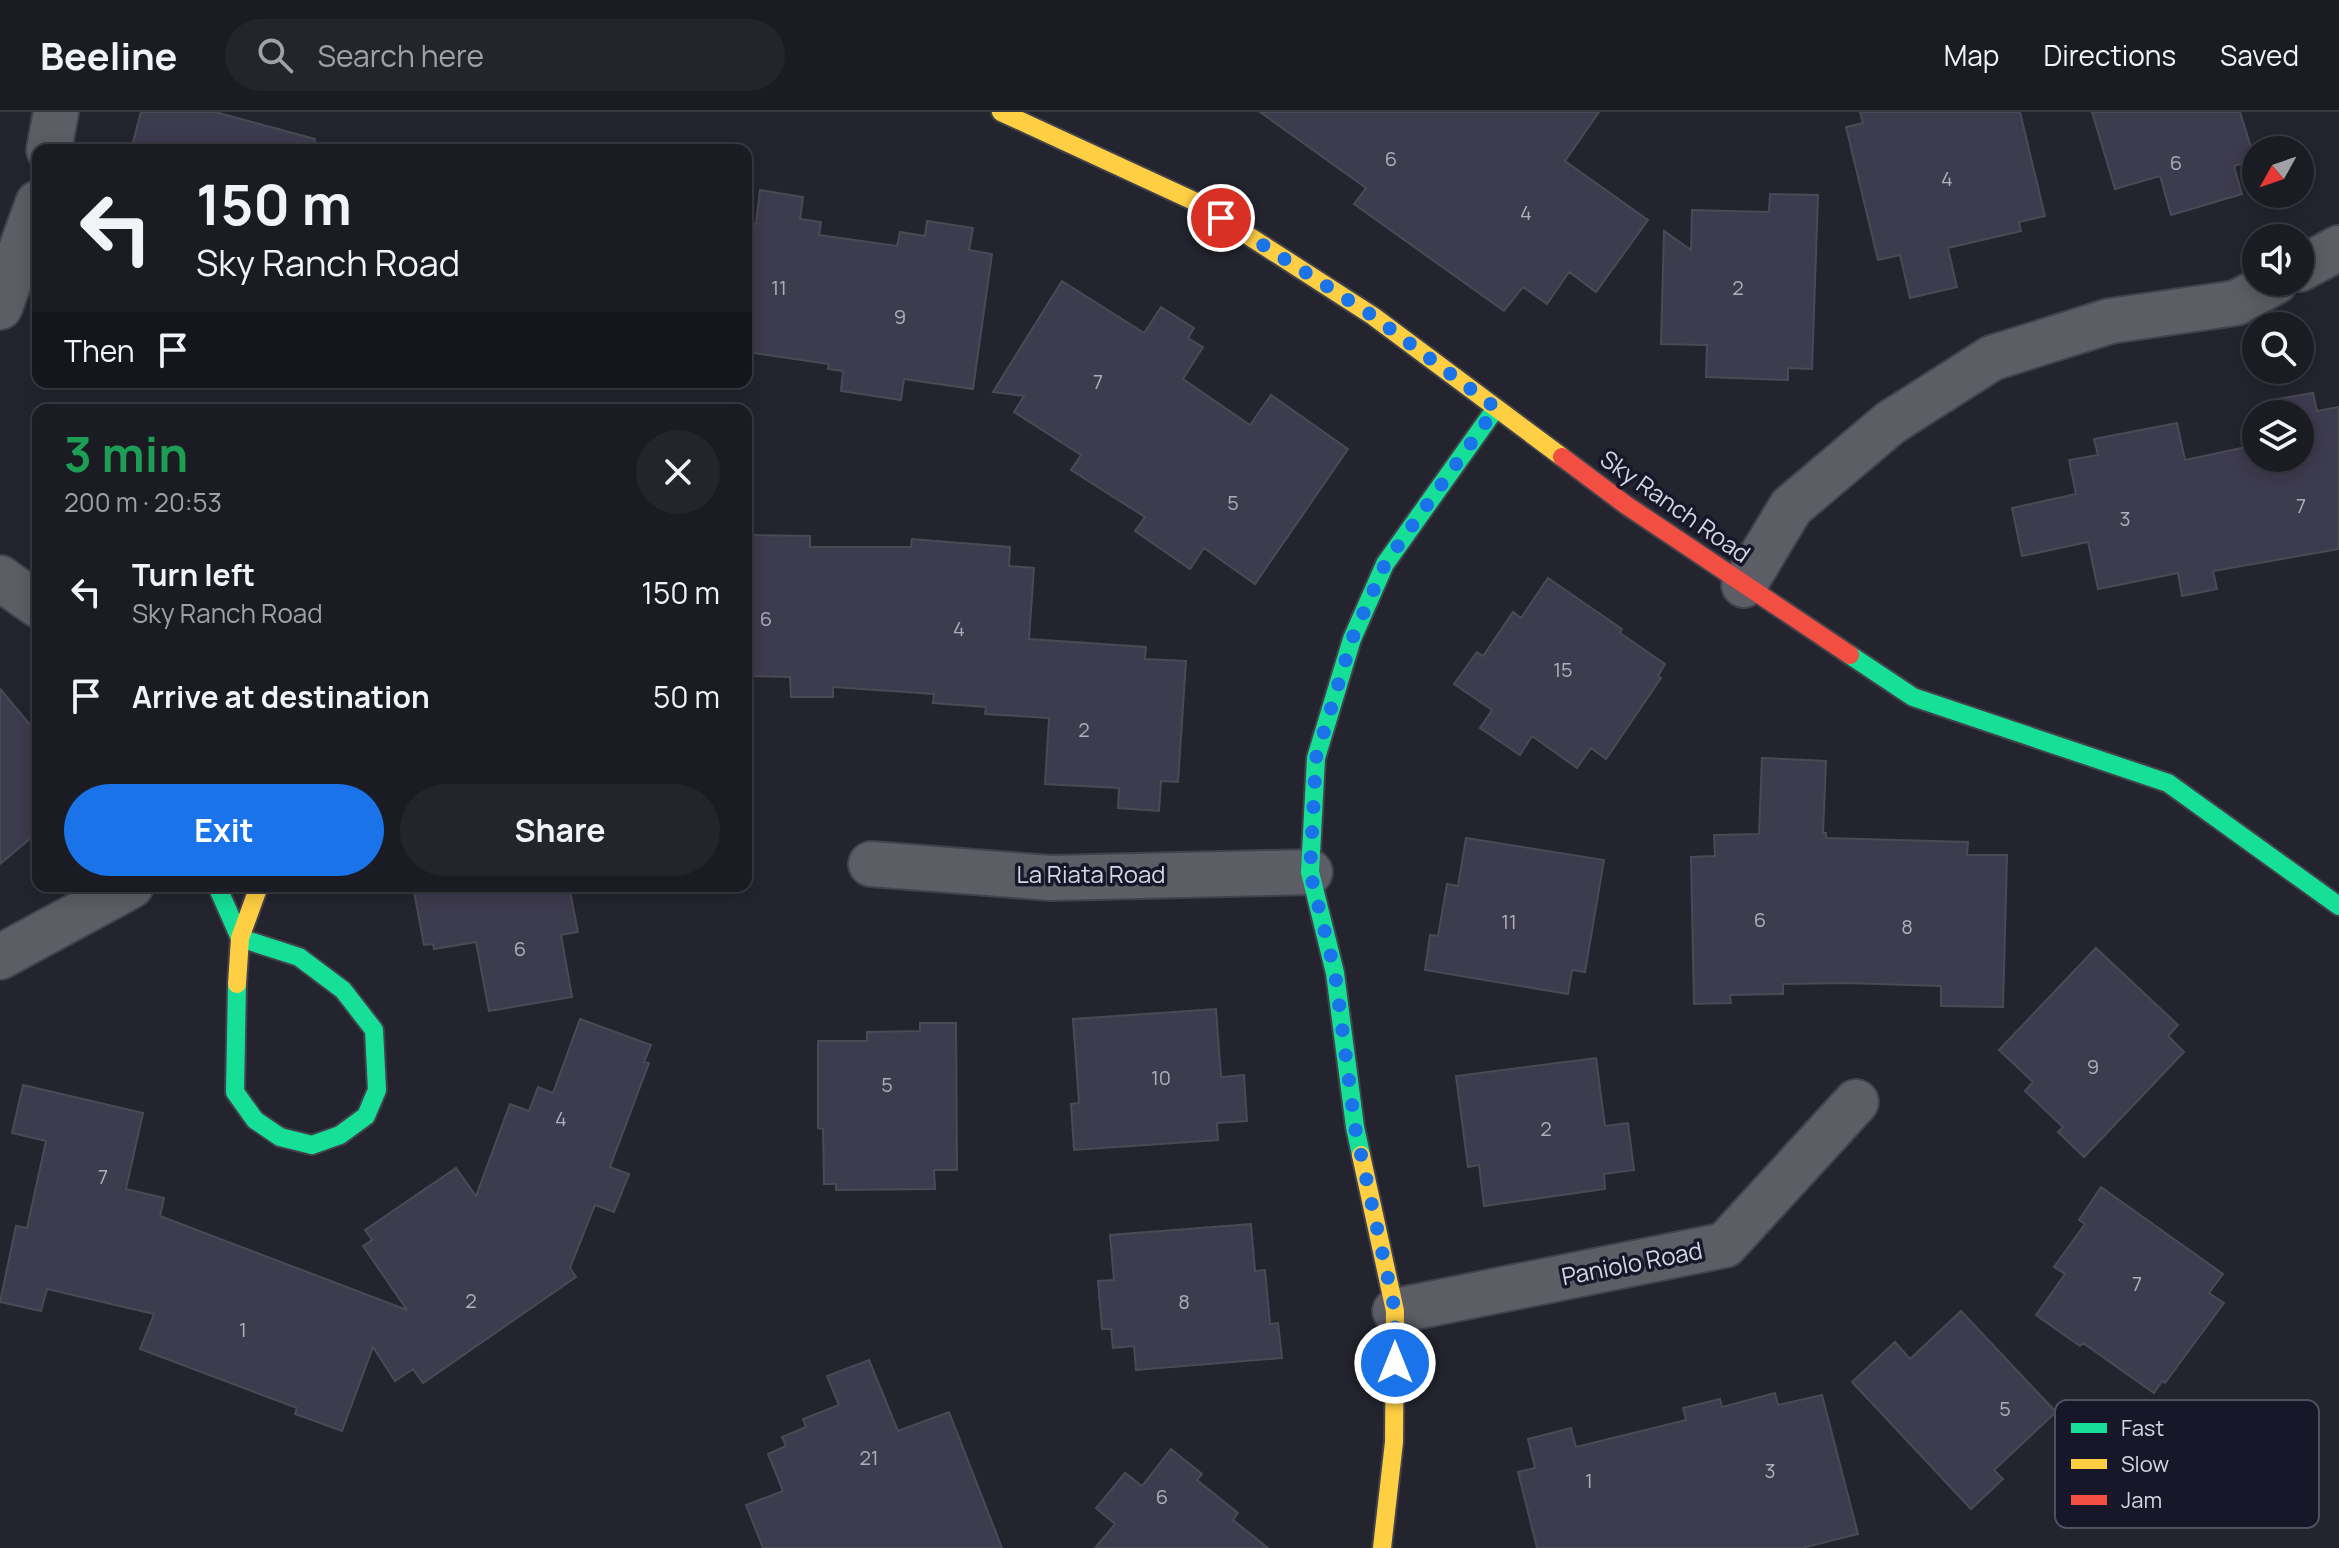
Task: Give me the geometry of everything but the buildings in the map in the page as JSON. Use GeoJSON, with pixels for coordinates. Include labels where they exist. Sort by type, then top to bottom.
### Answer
{"type":"FeatureCollection","features":[{"type":"Feature","properties":{"kind":"street"},"geometry":{"type":"LineString","coordinates":[[50,144],[56,112]]}},
{"type":"Feature","properties":{"kind":"street","name":"Sky Ranch Road"},"geometry":{"type":"LineString","coordinates":[[1005,112],[1196,202],[1373,316],[1626,505],[1913,697],[2168,783],[2339,906]]}},
{"type":"Feature","properties":{"kind":"street"},"geometry":{"type":"LineString","coordinates":[[0,307],[32,219]]}},
{"type":"Feature","properties":{"kind":"street"},"geometry":{"type":"LineString","coordinates":[[2314,261],[2339,248]]}},
{"type":"Feature","properties":{"kind":"street"},"geometry":{"type":"LineString","coordinates":[[1744,585],[1791,507],[1890,423],[1992,358],[2110,321],[2236,303],[2249,296]]}},
{"type":"Feature","properties":{"kind":"street"},"geometry":{"type":"LineString","coordinates":[[1382,1548],[1394,1442],[1395,1311],[1355,1127],[1335,973],[1310,872],[1316,758],[1352,639],[1385,564],[1496,408]]}},
{"type":"Feature","properties":{"kind":"street"},"geometry":{"type":"LineString","coordinates":[[0,578],[32,601]]}},
{"type":"Feature","properties":{"kind":"street","name":"La Riata Road"},"geometry":{"type":"LineString","coordinates":[[871,864],[1051,878],[1310,872]]}},
{"type":"Feature","properties":{"kind":"street"},"geometry":{"type":"LineString","coordinates":[[0,957],[120,892]]}},
{"type":"Feature","properties":{"kind":"street"},"geometry":{"type":"LineString","coordinates":[[220,892],[240,938],[299,957],[343,990],[374,1030],[377,1090],[366,1116],[340,1135],[312,1145],[280,1137],[255,1120],[235,1092],[235,1015],[240,938],[257,892]]}},
{"type":"Feature","properties":{"kind":"street","name":"Paniolo Road"},"geometry":{"type":"LineString","coordinates":[[1395,1311],[1725,1245],[1856,1102]]}},
{"type":"Feature","properties":{"kind":"traffic: fast"},"geometry":{"type":"LineString","coordinates":[[1361,1155],[1335,973],[1310,872],[1316,758],[1352,639],[1385,564],[1496,408]]}},
{"type":"Feature","properties":{"kind":"traffic: fast"},"geometry":{"type":"LineString","coordinates":[[1850,655],[1913,697],[2168,783],[2339,906]]}},
{"type":"Feature","properties":{"kind":"traffic: fast"},"geometry":{"type":"LineString","coordinates":[[220,892],[240,938],[299,957],[343,990],[374,1030],[377,1090],[366,1116],[340,1135],[312,1145],[280,1137],[255,1120],[235,1092],[237,984]]}},
{"type":"Feature","properties":{"kind":"traffic: slow"},"geometry":{"type":"LineString","coordinates":[[1001,112],[1196,202],[1373,316],[1562,457]]}},
{"type":"Feature","properties":{"kind":"traffic: slow"},"geometry":{"type":"LineString","coordinates":[[237,984],[240,938],[257,892]]}},
{"type":"Feature","properties":{"kind":"traffic: slow"},"geometry":{"type":"LineString","coordinates":[[1361,1155],[1395,1311],[1394,1442],[1382,1548]]}},
{"type":"Feature","properties":{"kind":"traffic: jam"},"geometry":{"type":"LineString","coordinates":[[1562,457],[1626,505],[1850,655]]}},
{"type":"Feature","properties":{"kind":"route"},"geometry":{"type":"LineString","coordinates":[[1221,218],[1373,316],[1496,408],[1385,564],[1352,639],[1316,758],[1310,872],[1335,973],[1355,1127],[1395,1311],[1395,1363]]}}]}
